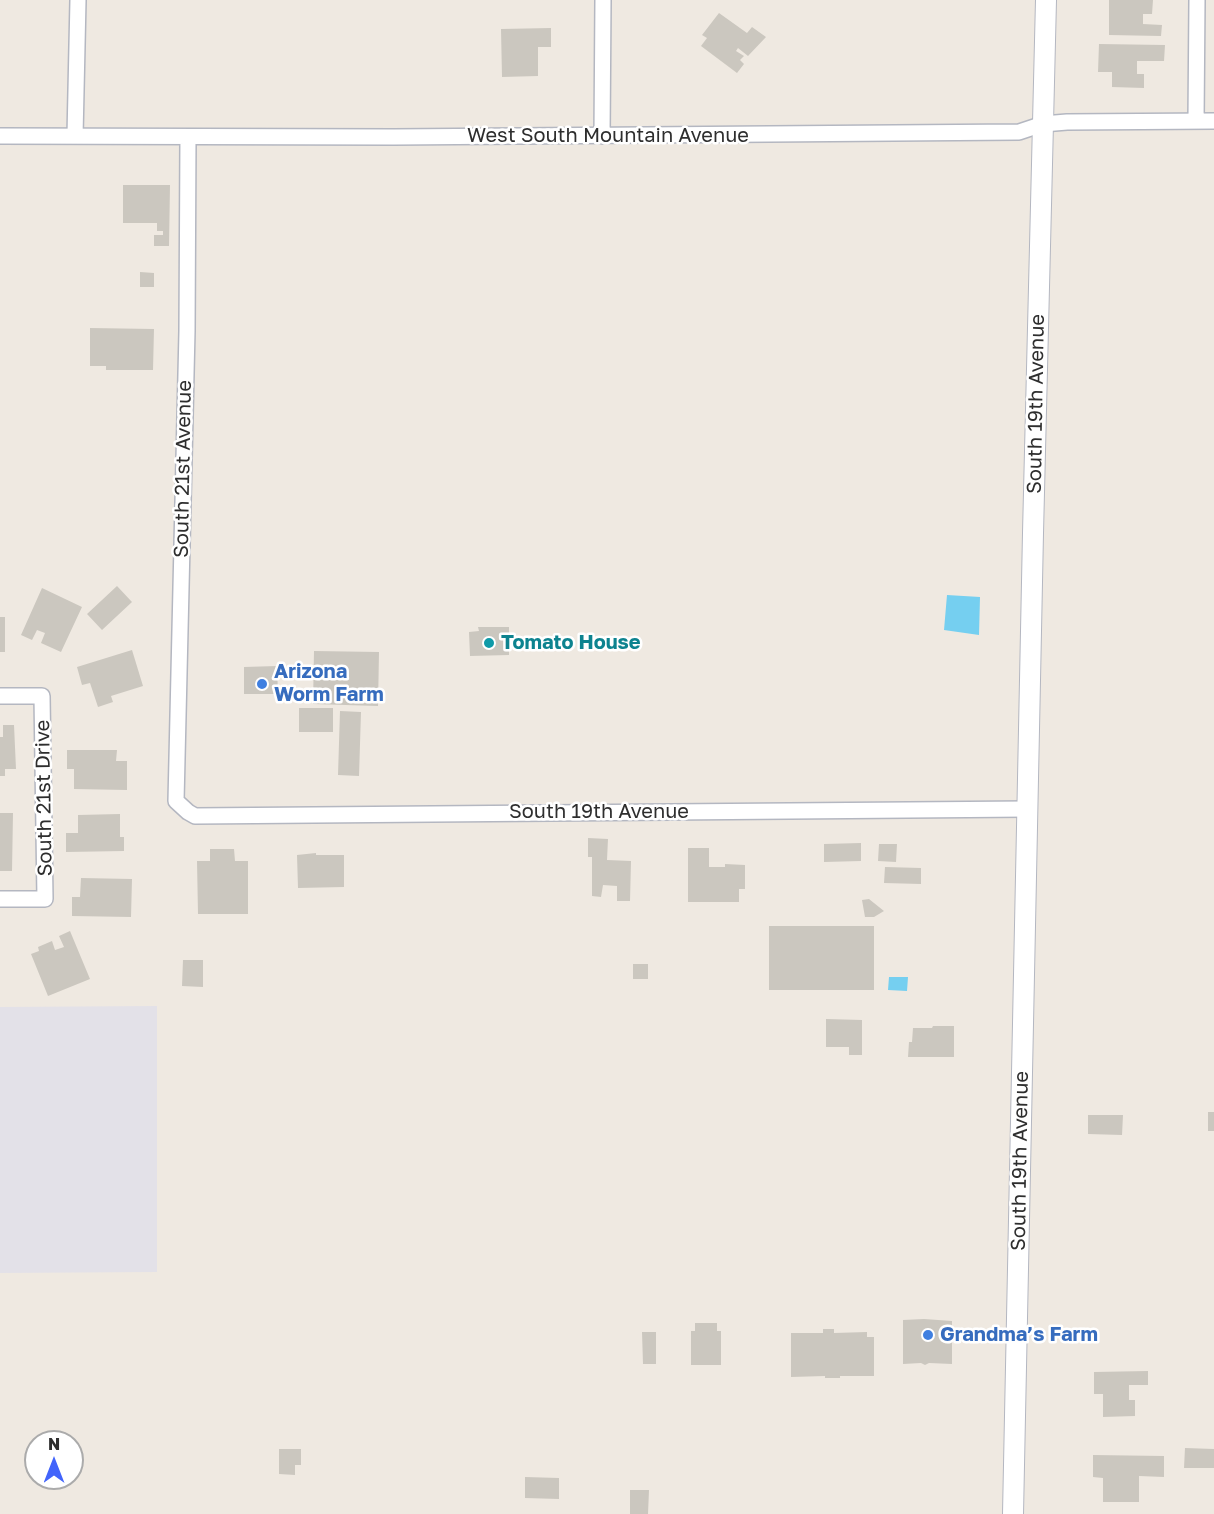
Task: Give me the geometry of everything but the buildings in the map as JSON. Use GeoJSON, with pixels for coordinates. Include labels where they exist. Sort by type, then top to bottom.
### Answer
{"type":"FeatureCollection","features":[{"type":"Feature","properties":{"kind":"main road","name":"South 19th Avenue"},"geometry":{"type":"LineString","coordinates":[[1013,1514],[1046,0]]}},
{"type":"Feature","properties":{"kind":"street"},"geometry":{"type":"LineString","coordinates":[[75,136],[78,0]]}},
{"type":"Feature","properties":{"kind":"street"},"geometry":{"type":"LineString","coordinates":[[602,136],[603,0]]}},
{"type":"Feature","properties":{"kind":"street"},"geometry":{"type":"LineString","coordinates":[[1196,121],[1197,0]]}},
{"type":"Feature","properties":{"kind":"street","name":"West South Mountain Avenue"},"geometry":{"type":"LineString","coordinates":[[0,136],[602,136],[1018,132],[1042,124],[1067,122],[1214,121]]}},
{"type":"Feature","properties":{"kind":"street","name":"South 21st Avenue"},"geometry":{"type":"LineString","coordinates":[[176,801],[187,331],[188,137]]}},
{"type":"Feature","properties":{"kind":"street","name":"South 21st Drive"},"geometry":{"type":"LineString","coordinates":[[0,696],[42,696],[45,899],[0,899]]}},
{"type":"Feature","properties":{"kind":"street","name":"South 19th Avenue"},"geometry":{"type":"LineString","coordinates":[[176,801],[195,816],[1027,809]]}},
{"type":"Feature","properties":{"kind":"shaded area"},"geometry":{"type":"Polygon","coordinates":[[[157,1006],[157,1272],[0,1273],[0,1007],[157,1006]]]}},
{"type":"Feature","properties":{"kind":"water"},"geometry":{"type":"Polygon","coordinates":[[[947,595],[980,597],[979,635],[944,630],[947,595]]]}},
{"type":"Feature","properties":{"kind":"water"},"geometry":{"type":"Polygon","coordinates":[[[889,977],[908,977],[907,991],[888,990],[889,977]]]}},
{"type":"Feature","properties":{"kind":"place","name":"Tomato House"},"geometry":{"type":"Point","coordinates":[489,643]}},
{"type":"Feature","properties":{"kind":"place","name":"Arizona Worm Farm"},"geometry":{"type":"Point","coordinates":[262,684]}},
{"type":"Feature","properties":{"kind":"place","name":"Grandma’s Farm"},"geometry":{"type":"Point","coordinates":[928,1335]}}]}
